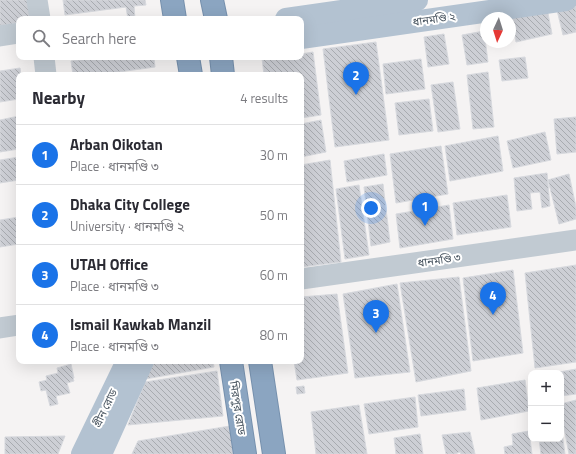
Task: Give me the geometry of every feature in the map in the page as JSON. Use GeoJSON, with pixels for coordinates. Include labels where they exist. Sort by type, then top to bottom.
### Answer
{"type":"FeatureCollection","features":[{"type":"Feature","properties":{"kind":"highway"},"geometry":{"type":"LineString","coordinates":[[172,0],[175,16]]}},
{"type":"Feature","properties":{"kind":"highway"},"geometry":{"type":"LineString","coordinates":[[180,0],[182,16]]}},
{"type":"Feature","properties":{"kind":"highway"},"geometry":{"type":"LineString","coordinates":[[212,0],[215,16]]}},
{"type":"Feature","properties":{"kind":"highway"},"geometry":{"type":"LineString","coordinates":[[188,60],[190,72]]}},
{"type":"Feature","properties":{"kind":"highway"},"geometry":{"type":"LineString","coordinates":[[221,60],[223,72]]}},
{"type":"Feature","properties":{"kind":"highway","name":"মিরপুর রোড"},"geometry":{"type":"LineString","coordinates":[[231,364],[245,454]]}},
{"type":"Feature","properties":{"kind":"highway"},"geometry":{"type":"LineString","coordinates":[[260,364],[274,454]]}},
{"type":"Feature","properties":{"kind":"main road","name":"ধানমণ্ডি ২"},"geometry":{"type":"LineString","coordinates":[[304,16],[417,0]]}},
{"type":"Feature","properties":{"kind":"main road","name":"ধানমণ্ডি ২"},"geometry":{"type":"LineString","coordinates":[[304,38],[566,0]]}},
{"type":"Feature","properties":{"kind":"main road","name":"গ্রীন রোড"},"geometry":{"type":"LineString","coordinates":[[82,454],[126,364]]}},
{"type":"Feature","properties":{"kind":"main road","name":"গ্রীন রোড"},"geometry":{"type":"LineString","coordinates":[[101,454],[142,364]]}},
{"type":"Feature","properties":{"kind":"street"},"geometry":{"type":"LineString","coordinates":[[37,0],[40,16]]}},
{"type":"Feature","properties":{"kind":"street"},"geometry":{"type":"LineString","coordinates":[[0,36],[16,33]]}},
{"type":"Feature","properties":{"kind":"street"},"geometry":{"type":"LineString","coordinates":[[44,60],[46,72]]}},
{"type":"Feature","properties":{"kind":"street","name":"ধানমণ্ডি ৩"},"geometry":{"type":"LineString","coordinates":[[304,279],[576,240]]}},
{"type":"Feature","properties":{"kind":"street"},"geometry":{"type":"LineString","coordinates":[[0,328],[16,325]]}},
{"type":"Feature","properties":{"kind":"building"},"geometry":{"type":"Polygon","coordinates":[[[0,0],[35,0],[38,16],[16,16],[16,23],[0,26],[0,0]]]}},
{"type":"Feature","properties":{"kind":"building"},"geometry":{"type":"Polygon","coordinates":[[[63,0],[145,0],[146,5],[134,6],[135,16],[128,16],[126,7],[65,15],[63,0]]]}},
{"type":"Feature","properties":{"kind":"building"},"geometry":{"type":"Polygon","coordinates":[[[576,3],[576,32],[563,35],[556,6],[576,3]]]}},
{"type":"Feature","properties":{"kind":"building"},"geometry":{"type":"Polygon","coordinates":[[[547,8],[552,34],[516,42],[516,15],[547,8]]]}},
{"type":"Feature","properties":{"kind":"building"},"geometry":{"type":"Polygon","coordinates":[[[480,32],[480,48],[486,48],[488,62],[467,65],[462,35],[480,32]]]}},
{"type":"Feature","properties":{"kind":"building"},"geometry":{"type":"Polygon","coordinates":[[[444,34],[449,64],[428,67],[424,37],[444,34]]]}},
{"type":"Feature","properties":{"kind":"building"},"geometry":{"type":"Polygon","coordinates":[[[376,42],[389,140],[335,147],[323,49],[376,42]]]}},
{"type":"Feature","properties":{"kind":"building"},"geometry":{"type":"Polygon","coordinates":[[[313,52],[321,115],[304,118],[304,72],[264,72],[262,60],[304,60],[304,54],[313,52]]]}},
{"type":"Feature","properties":{"kind":"building"},"geometry":{"type":"Polygon","coordinates":[[[525,57],[528,78],[502,81],[499,60],[525,57]]]}},
{"type":"Feature","properties":{"kind":"building"},"geometry":{"type":"Polygon","coordinates":[[[421,59],[425,89],[386,94],[383,64],[421,59]]]}},
{"type":"Feature","properties":{"kind":"building"},"geometry":{"type":"Polygon","coordinates":[[[154,60],[155,67],[119,72],[73,72],[71,61],[154,60]]]}},
{"type":"Feature","properties":{"kind":"building"},"geometry":{"type":"Polygon","coordinates":[[[20,68],[21,72],[16,72],[16,99],[0,102],[0,71],[20,68]]]}},
{"type":"Feature","properties":{"kind":"building"},"geometry":{"type":"Polygon","coordinates":[[[488,72],[494,127],[473,129],[467,75],[488,72]]]}},
{"type":"Feature","properties":{"kind":"building"},"geometry":{"type":"Polygon","coordinates":[[[453,82],[460,129],[438,132],[431,85],[453,82]]]}},
{"type":"Feature","properties":{"kind":"building"},"geometry":{"type":"Polygon","coordinates":[[[429,99],[433,131],[399,135],[395,103],[429,99]]]}},
{"type":"Feature","properties":{"kind":"building"},"geometry":{"type":"Polygon","coordinates":[[[16,117],[16,149],[0,152],[0,120],[16,117]]]}},
{"type":"Feature","properties":{"kind":"building"},"geometry":{"type":"Polygon","coordinates":[[[576,117],[576,152],[557,154],[554,119],[576,117]]]}},
{"type":"Feature","properties":{"kind":"building"},"geometry":{"type":"Polygon","coordinates":[[[321,120],[326,152],[304,156],[304,123],[321,120]]]}},
{"type":"Feature","properties":{"kind":"building"},"geometry":{"type":"Polygon","coordinates":[[[545,132],[551,160],[513,168],[507,141],[545,132]]]}},
{"type":"Feature","properties":{"kind":"building"},"geometry":{"type":"Polygon","coordinates":[[[498,136],[503,171],[450,181],[445,146],[498,136]]]}},
{"type":"Feature","properties":{"kind":"building"},"geometry":{"type":"Polygon","coordinates":[[[441,146],[448,194],[396,203],[390,154],[441,146]]]}},
{"type":"Feature","properties":{"kind":"building"},"geometry":{"type":"Polygon","coordinates":[[[384,154],[387,175],[347,182],[344,161],[384,154]]]}},
{"type":"Feature","properties":{"kind":"building"},"geometry":{"type":"Polygon","coordinates":[[[16,157],[16,180],[0,183],[0,160],[16,157]]]}},
{"type":"Feature","properties":{"kind":"building"},"geometry":{"type":"Polygon","coordinates":[[[330,160],[341,262],[304,267],[304,164],[330,160]]]}},
{"type":"Feature","properties":{"kind":"building"},"geometry":{"type":"Polygon","coordinates":[[[547,173],[550,206],[542,208],[540,192],[530,193],[532,209],[517,211],[514,178],[547,173]]]}},
{"type":"Feature","properties":{"kind":"building"},"geometry":{"type":"Polygon","coordinates":[[[569,174],[576,207],[576,219],[559,224],[548,180],[569,174]]]}},
{"type":"Feature","properties":{"kind":"building"},"geometry":{"type":"Polygon","coordinates":[[[383,184],[390,242],[371,246],[364,187],[383,184]]]}},
{"type":"Feature","properties":{"kind":"building"},"geometry":{"type":"Polygon","coordinates":[[[359,185],[369,255],[345,259],[336,189],[359,185]]]}},
{"type":"Feature","properties":{"kind":"building"},"geometry":{"type":"Polygon","coordinates":[[[507,195],[511,227],[457,235],[453,203],[507,195]]]}},
{"type":"Feature","properties":{"kind":"building"},"geometry":{"type":"Polygon","coordinates":[[[449,205],[453,239],[400,248],[396,214],[449,205]]]}},
{"type":"Feature","properties":{"kind":"building"},"geometry":{"type":"Polygon","coordinates":[[[16,217],[16,244],[0,247],[0,220],[16,217]]]}},
{"type":"Feature","properties":{"kind":"building"},"geometry":{"type":"Polygon","coordinates":[[[576,265],[576,362],[535,368],[525,273],[576,265]]]}},
{"type":"Feature","properties":{"kind":"building"},"geometry":{"type":"Polygon","coordinates":[[[513,270],[523,353],[473,361],[463,278],[513,270]]]}},
{"type":"Feature","properties":{"kind":"building"},"geometry":{"type":"Polygon","coordinates":[[[459,277],[471,371],[416,382],[400,283],[459,277]]]}},
{"type":"Feature","properties":{"kind":"building"},"geometry":{"type":"Polygon","coordinates":[[[397,284],[410,372],[355,378],[343,294],[397,284]]]}},
{"type":"Feature","properties":{"kind":"building"},"geometry":{"type":"Polygon","coordinates":[[[337,294],[348,373],[297,380],[294,364],[304,364],[304,297],[337,294]]]}},
{"type":"Feature","properties":{"kind":"building"},"geometry":{"type":"Polygon","coordinates":[[[71,364],[74,381],[67,383],[70,393],[56,396],[58,404],[50,406],[46,390],[41,391],[39,382],[47,380],[46,376],[58,373],[57,368],[71,364]]]}},
{"type":"Feature","properties":{"kind":"building"},"geometry":{"type":"Polygon","coordinates":[[[149,364],[214,364],[214,367],[145,379],[149,364]]]}},
{"type":"Feature","properties":{"kind":"building"},"geometry":{"type":"Polygon","coordinates":[[[576,369],[576,394],[564,396],[564,371],[576,369]]]}},
{"type":"Feature","properties":{"kind":"building"},"geometry":{"type":"Polygon","coordinates":[[[217,371],[223,416],[128,425],[145,382],[217,371]]]}},
{"type":"Feature","properties":{"kind":"building"},"geometry":{"type":"Polygon","coordinates":[[[525,380],[528,411],[481,420],[477,388],[525,380]]]}},
{"type":"Feature","properties":{"kind":"building"},"geometry":{"type":"Polygon","coordinates":[[[304,386],[305,393],[297,394],[296,387],[304,386]]]}},
{"type":"Feature","properties":{"kind":"building"},"geometry":{"type":"Polygon","coordinates":[[[464,389],[466,410],[421,416],[418,395],[464,389]]]}},
{"type":"Feature","properties":{"kind":"building"},"geometry":{"type":"Polygon","coordinates":[[[415,397],[418,427],[369,434],[364,404],[415,397]]]}},
{"type":"Feature","properties":{"kind":"building"},"geometry":{"type":"Polygon","coordinates":[[[576,400],[576,454],[569,454],[564,428],[564,403],[576,400]]]}},
{"type":"Feature","properties":{"kind":"building"},"geometry":{"type":"Polygon","coordinates":[[[359,405],[367,454],[316,454],[311,412],[359,405]]]}},
{"type":"Feature","properties":{"kind":"building"},"geometry":{"type":"Polygon","coordinates":[[[230,426],[233,454],[132,454],[138,441],[230,426]]]}},
{"type":"Feature","properties":{"kind":"building"},"geometry":{"type":"Polygon","coordinates":[[[528,431],[528,442],[530,442],[532,454],[505,454],[504,447],[513,445],[512,434],[528,431]]]}},
{"type":"Feature","properties":{"kind":"building"},"geometry":{"type":"Polygon","coordinates":[[[470,432],[475,454],[461,454],[460,452],[455,454],[446,454],[442,435],[470,432]]]}},
{"type":"Feature","properties":{"kind":"building"},"geometry":{"type":"Polygon","coordinates":[[[420,434],[423,454],[396,454],[394,438],[420,434]]]}},
{"type":"Feature","properties":{"kind":"building"},"geometry":{"type":"Polygon","coordinates":[[[65,436],[58,454],[5,454],[5,437],[65,436]]]}},
{"type":"Feature","properties":{"kind":"building"},"geometry":{"type":"Polygon","coordinates":[[[539,442],[563,442],[565,454],[541,454],[539,442]]]}},
{"type":"Feature","properties":{"kind":"place","name":"Dhaka City College"},"geometry":{"type":"Point","coordinates":[356,95]}},
{"type":"Feature","properties":{"kind":"place","name":"Arban Oikotan"},"geometry":{"type":"Point","coordinates":[425,226]}},
{"type":"Feature","properties":{"kind":"place","name":"Ismail Kawkab Manzil"},"geometry":{"type":"Point","coordinates":[493,315]}},
{"type":"Feature","properties":{"kind":"place","name":"UTAH Office"},"geometry":{"type":"Point","coordinates":[376,333]}}]}
